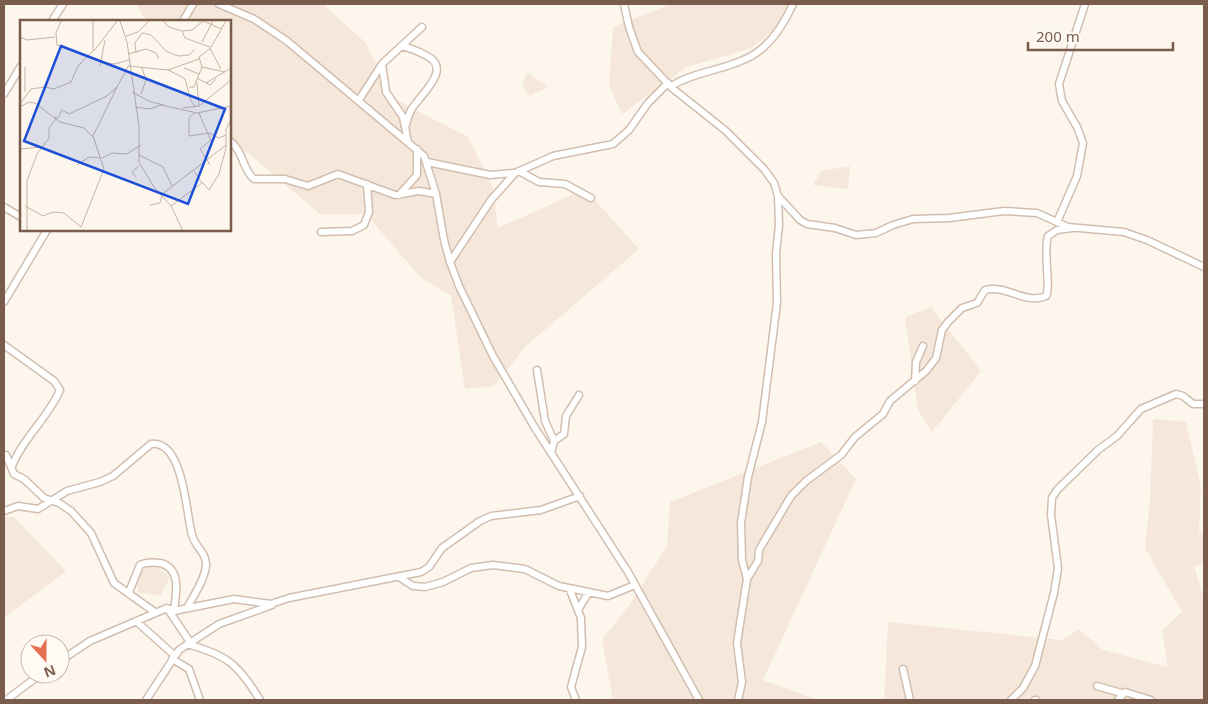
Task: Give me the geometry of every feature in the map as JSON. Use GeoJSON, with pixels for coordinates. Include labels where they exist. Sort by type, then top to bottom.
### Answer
{"type":"FeatureCollection","features":[{"type":"Feature","properties":{"kind":"street"},"geometry":{"type":"LineString","coordinates":[[53,20],[63,4]]}},
{"type":"Feature","properties":{"kind":"street"},"geometry":{"type":"LineString","coordinates":[[184,20],[193,4]]}},
{"type":"Feature","properties":{"kind":"street"},"geometry":{"type":"LineString","coordinates":[[220,4],[262,24],[287,41],[417,149],[427,162],[436,194],[450,262],[470,311],[493,356],[550,453],[580,496],[635,585],[699,700]]}},
{"type":"Feature","properties":{"kind":"street"},"geometry":{"type":"LineString","coordinates":[[624,4],[636,48],[670,85],[726,131],[764,169],[774,183],[778,196],[779,225],[776,254],[778,303],[762,422],[748,477],[741,523],[742,560],[747,579]]}},
{"type":"Feature","properties":{"kind":"street"},"geometry":{"type":"LineString","coordinates":[[427,162],[490,176],[517,172],[553,156],[613,144],[629,130],[648,103],[670,85],[692,75],[749,58],[779,31],[793,4]]}},
{"type":"Feature","properties":{"kind":"street"},"geometry":{"type":"LineString","coordinates":[[1057,222],[1077,176],[1083,143],[1077,127],[1062,102],[1058,84],[1085,5]]}},
{"type":"Feature","properties":{"kind":"street"},"geometry":{"type":"LineString","coordinates":[[359,100],[382,64],[422,27]]}},
{"type":"Feature","properties":{"kind":"street"},"geometry":{"type":"LineString","coordinates":[[401,46],[411,48],[432,58],[437,66],[436,75],[410,111],[406,125]]}},
{"type":"Feature","properties":{"kind":"street"},"geometry":{"type":"LineString","coordinates":[[382,64],[389,99],[403,117],[408,142]]}},
{"type":"Feature","properties":{"kind":"street"},"geometry":{"type":"LineString","coordinates":[[4,94],[20,68]]}},
{"type":"Feature","properties":{"kind":"street"},"geometry":{"type":"LineString","coordinates":[[231,141],[237,147],[247,170],[254,179],[285,180],[308,186],[338,174],[367,184],[385,193],[400,195],[419,191],[436,194]]}},
{"type":"Feature","properties":{"kind":"street"},"geometry":{"type":"LineString","coordinates":[[400,195],[417,175],[417,149]]}},
{"type":"Feature","properties":{"kind":"street"},"geometry":{"type":"LineString","coordinates":[[517,172],[539,182],[564,184],[591,198]]}},
{"type":"Feature","properties":{"kind":"street"},"geometry":{"type":"LineString","coordinates":[[450,262],[491,200],[517,172]]}},
{"type":"Feature","properties":{"kind":"street"},"geometry":{"type":"LineString","coordinates":[[321,232],[352,232],[364,225],[369,212],[367,184]]}},
{"type":"Feature","properties":{"kind":"street"},"geometry":{"type":"LineString","coordinates":[[778,196],[800,220],[807,224],[835,228],[856,235],[876,233],[912,219],[949,218],[1004,211],[1037,214],[1072,228]]}},
{"type":"Feature","properties":{"kind":"street"},"geometry":{"type":"LineString","coordinates":[[4,207],[20,216]]}},
{"type":"Feature","properties":{"kind":"street"},"geometry":{"type":"LineString","coordinates":[[738,700],[742,682],[737,643],[747,579],[758,561],[760,550],[791,496],[806,480],[841,455],[855,437],[883,414],[890,401],[915,381],[933,363],[942,330],[962,308],[977,303],[985,290],[1005,291],[1034,298],[1046,296],[1049,289],[1045,261],[1048,236],[1057,230],[1072,228],[1124,232],[1147,240],[1204,267]]}},
{"type":"Feature","properties":{"kind":"street"},"geometry":{"type":"LineString","coordinates":[[4,302],[46,231]]}},
{"type":"Feature","properties":{"kind":"street"},"geometry":{"type":"LineString","coordinates":[[4,345],[60,387],[48,412],[21,447],[11,467]]}},
{"type":"Feature","properties":{"kind":"street"},"geometry":{"type":"LineString","coordinates":[[915,381],[916,362],[923,346]]}},
{"type":"Feature","properties":{"kind":"street"},"geometry":{"type":"LineString","coordinates":[[537,370],[545,421],[554,441]]}},
{"type":"Feature","properties":{"kind":"street"},"geometry":{"type":"LineString","coordinates":[[1011,700],[1022,688],[1035,666],[1053,600],[1058,568],[1052,498],[1057,490],[1098,450],[1117,436],[1141,409],[1176,394],[1183,396],[1193,404],[1204,404]]}},
{"type":"Feature","properties":{"kind":"street"},"geometry":{"type":"LineString","coordinates":[[550,453],[554,441],[564,434],[566,416],[579,395]]}},
{"type":"Feature","properties":{"kind":"street"},"geometry":{"type":"LineString","coordinates":[[4,511],[18,506],[38,509],[67,491],[100,482],[113,476],[152,444],[164,447],[172,455],[178,469],[191,534],[206,559],[204,574],[187,608]]}},
{"type":"Feature","properties":{"kind":"street"},"geometry":{"type":"LineString","coordinates":[[6,455],[14,474],[24,479],[41,496],[64,506],[86,528],[96,542],[114,583],[156,613]]}},
{"type":"Feature","properties":{"kind":"street"},"geometry":{"type":"LineString","coordinates":[[146,700],[173,657],[188,643],[219,624],[289,598],[400,577],[426,570],[442,548],[480,521],[491,516],[541,510],[580,496]]}},
{"type":"Feature","properties":{"kind":"street"},"geometry":{"type":"LineString","coordinates":[[129,592],[140,565],[150,562],[164,564],[173,572],[178,587],[170,610],[188,643],[213,651],[230,660],[260,700]]}},
{"type":"Feature","properties":{"kind":"street"},"geometry":{"type":"LineString","coordinates":[[400,577],[413,586],[425,588],[443,582],[471,568],[505,566],[525,569],[545,581],[570,590],[614,596],[635,585]]}},
{"type":"Feature","properties":{"kind":"street"},"geometry":{"type":"LineString","coordinates":[[570,590],[578,610],[582,647],[571,687],[576,700]]}},
{"type":"Feature","properties":{"kind":"street"},"geometry":{"type":"LineString","coordinates":[[578,610],[589,592]]}},
{"type":"Feature","properties":{"kind":"street"},"geometry":{"type":"LineString","coordinates":[[70,654],[90,641],[156,613],[234,599],[276,603]]}},
{"type":"Feature","properties":{"kind":"street"},"geometry":{"type":"LineString","coordinates":[[136,621],[173,657],[189,669],[200,700]]}},
{"type":"Feature","properties":{"kind":"street"},"geometry":{"type":"LineString","coordinates":[[904,669],[909,700]]}},
{"type":"Feature","properties":{"kind":"street"},"geometry":{"type":"LineString","coordinates":[[6,700],[28,684]]}},
{"type":"Feature","properties":{"kind":"street"},"geometry":{"type":"LineString","coordinates":[[1098,686],[1122,693],[1130,692],[1151,700]]}},
{"type":"Feature","properties":{"kind":"street"},"geometry":{"type":"LineString","coordinates":[[1118,700],[1122,693]]}},
{"type":"Feature","properties":{"kind":"shaded area"},"geometry":{"type":"Polygon","coordinates":[[[136,4],[323,4],[366,43],[391,97],[468,137],[493,188],[498,228],[585,189],[639,249],[526,346],[494,386],[465,389],[451,296],[420,277],[366,214],[320,214],[231,139],[231,20],[145,20],[136,4]]]}},
{"type":"Feature","properties":{"kind":"shaded area"},"geometry":{"type":"Polygon","coordinates":[[[671,4],[792,4],[782,23],[752,48],[687,67],[622,114],[609,85],[613,27],[671,4]]]}},
{"type":"Feature","properties":{"kind":"shaded area"},"geometry":{"type":"Polygon","coordinates":[[[527,72],[548,87],[530,96],[522,86],[527,72]]]}},
{"type":"Feature","properties":{"kind":"shaded area"},"geometry":{"type":"Polygon","coordinates":[[[850,166],[848,189],[813,185],[821,171],[850,166]]]}},
{"type":"Feature","properties":{"kind":"shaded area"},"geometry":{"type":"Polygon","coordinates":[[[931,307],[981,371],[932,432],[918,410],[905,317],[931,307]]]}},
{"type":"Feature","properties":{"kind":"shaded area"},"geometry":{"type":"Polygon","coordinates":[[[1153,419],[1186,422],[1201,487],[1199,532],[1204,533],[1204,563],[1194,566],[1204,600],[1204,700],[884,700],[888,622],[1062,640],[1079,629],[1103,650],[1168,667],[1162,630],[1182,612],[1145,548],[1150,500],[1153,419]]]}},
{"type":"Feature","properties":{"kind":"shaded area"},"geometry":{"type":"Polygon","coordinates":[[[821,442],[856,479],[763,680],[818,700],[613,700],[602,640],[632,601],[667,546],[670,502],[821,442]]]}},
{"type":"Feature","properties":{"kind":"shaded area"},"geometry":{"type":"Polygon","coordinates":[[[4,517],[14,517],[66,571],[4,618],[4,517]]]}},
{"type":"Feature","properties":{"kind":"shaded area"},"geometry":{"type":"Polygon","coordinates":[[[153,565],[170,577],[161,595],[139,593],[134,575],[153,565]]]}}]}
